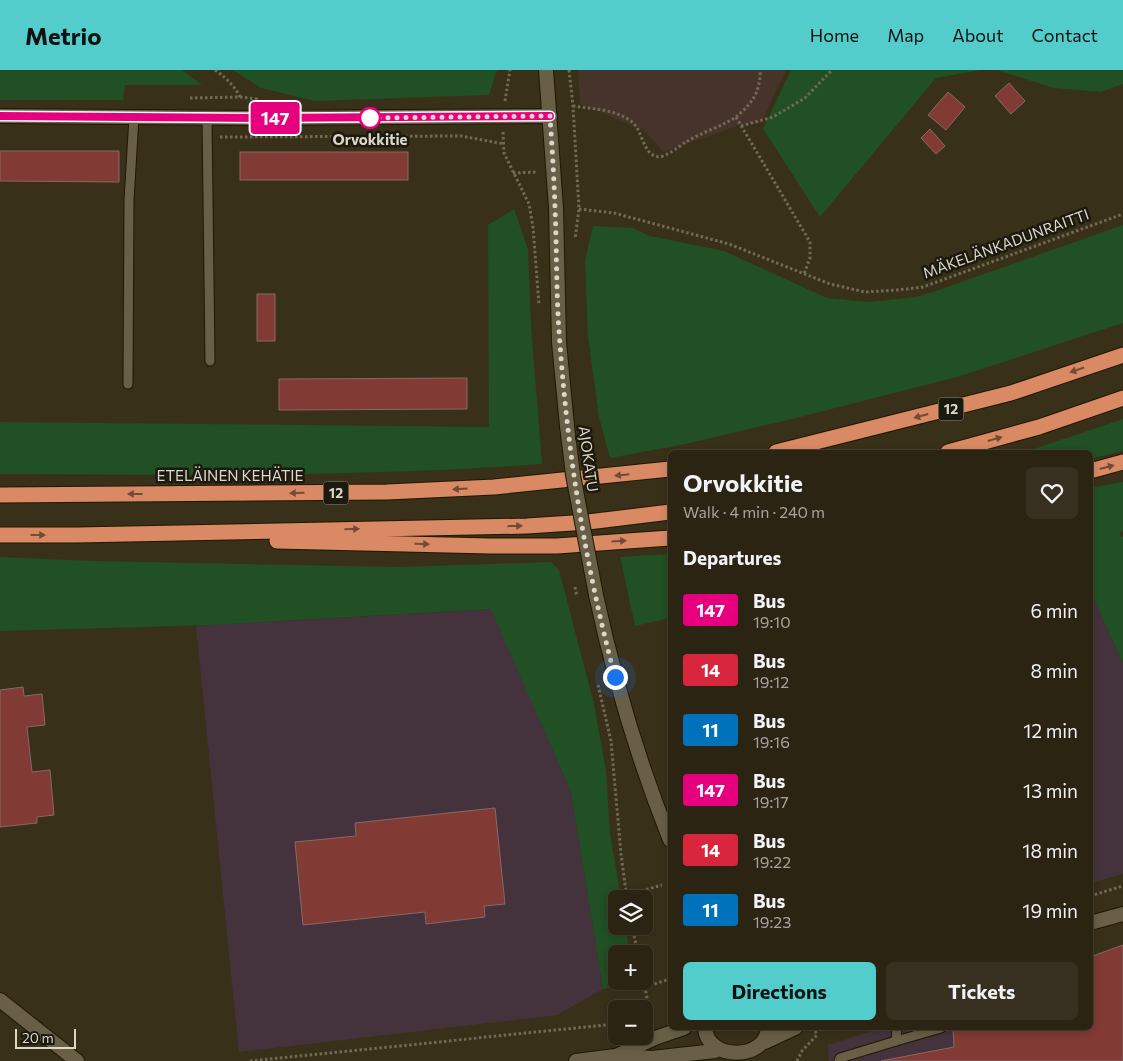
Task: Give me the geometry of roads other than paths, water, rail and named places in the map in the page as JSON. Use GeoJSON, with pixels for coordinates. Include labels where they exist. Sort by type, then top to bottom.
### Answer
{"type":"FeatureCollection","features":[{"type":"Feature","properties":{"kind":"highway","name":"12"},"geometry":{"type":"LineString","coordinates":[[784,450],[1011,393],[1123,355]]}},
{"type":"Feature","properties":{"kind":"highway"},"geometry":{"type":"LineString","coordinates":[[955,450],[1039,426],[1123,398]]}},
{"type":"Feature","properties":{"kind":"highway"},"geometry":{"type":"LineString","coordinates":[[1093,470],[1123,462]]}},
{"type":"Feature","properties":{"kind":"highway","name":"ETELÄINEN KEHÄTIE"},"geometry":{"type":"LineString","coordinates":[[0,494],[387,492],[494,487],[668,469]]}},
{"type":"Feature","properties":{"kind":"highway"},"geometry":{"type":"LineString","coordinates":[[0,535],[527,526],[588,522],[668,512]]}},
{"type":"Feature","properties":{"kind":"highway"},"geometry":{"type":"LineString","coordinates":[[76,535],[490,546],[557,546],[668,538]]}},
{"type":"Feature","properties":{"kind":"street","name":"AJOKATU"},"geometry":{"type":"LineString","coordinates":[[546,70],[556,208],[558,317],[567,426],[579,513],[606,644],[620,694],[668,835]]}},
{"type":"Feature","properties":{"kind":"street"},"geometry":{"type":"LineString","coordinates":[[0,116],[503,118],[550,116]]}},
{"type":"Feature","properties":{"kind":"street"},"geometry":{"type":"LineString","coordinates":[[1093,922],[1123,914]]}},
{"type":"Feature","properties":{"kind":"street"},"geometry":{"type":"LineString","coordinates":[[0,1000],[78,1061]]}},
{"type":"Feature","properties":{"kind":"street"},"geometry":{"type":"LineString","coordinates":[[615,1056],[678,1030]]}},
{"type":"Feature","properties":{"kind":"street"},"geometry":{"type":"LineString","coordinates":[[705,1030],[708,1042],[722,1056]]}},
{"type":"Feature","properties":{"kind":"street"},"geometry":{"type":"LineString","coordinates":[[576,1061],[615,1056],[652,1058],[722,1056],[739,1059],[757,1057],[765,1042],[768,1030]]}},
{"type":"Feature","properties":{"kind":"street"},"geometry":{"type":"LineString","coordinates":[[765,1042],[791,1030]]}},
{"type":"Feature","properties":{"kind":"lane"},"geometry":{"type":"LineString","coordinates":[[128,384],[129,200],[134,117]]}},
{"type":"Feature","properties":{"kind":"lane"},"geometry":{"type":"LineString","coordinates":[[207,118],[210,361]]}},
{"type":"Feature","properties":{"kind":"lane"},"geometry":{"type":"LineString","coordinates":[[896,1041],[897,1030]]}},
{"type":"Feature","properties":{"kind":"lane"},"geometry":{"type":"LineString","coordinates":[[839,1061],[840,1058],[933,1030]]}},
{"type":"Feature","properties":{"kind":"place","name":"Orvokkitie"},"geometry":{"type":"Point","coordinates":[370,118]}}]}
